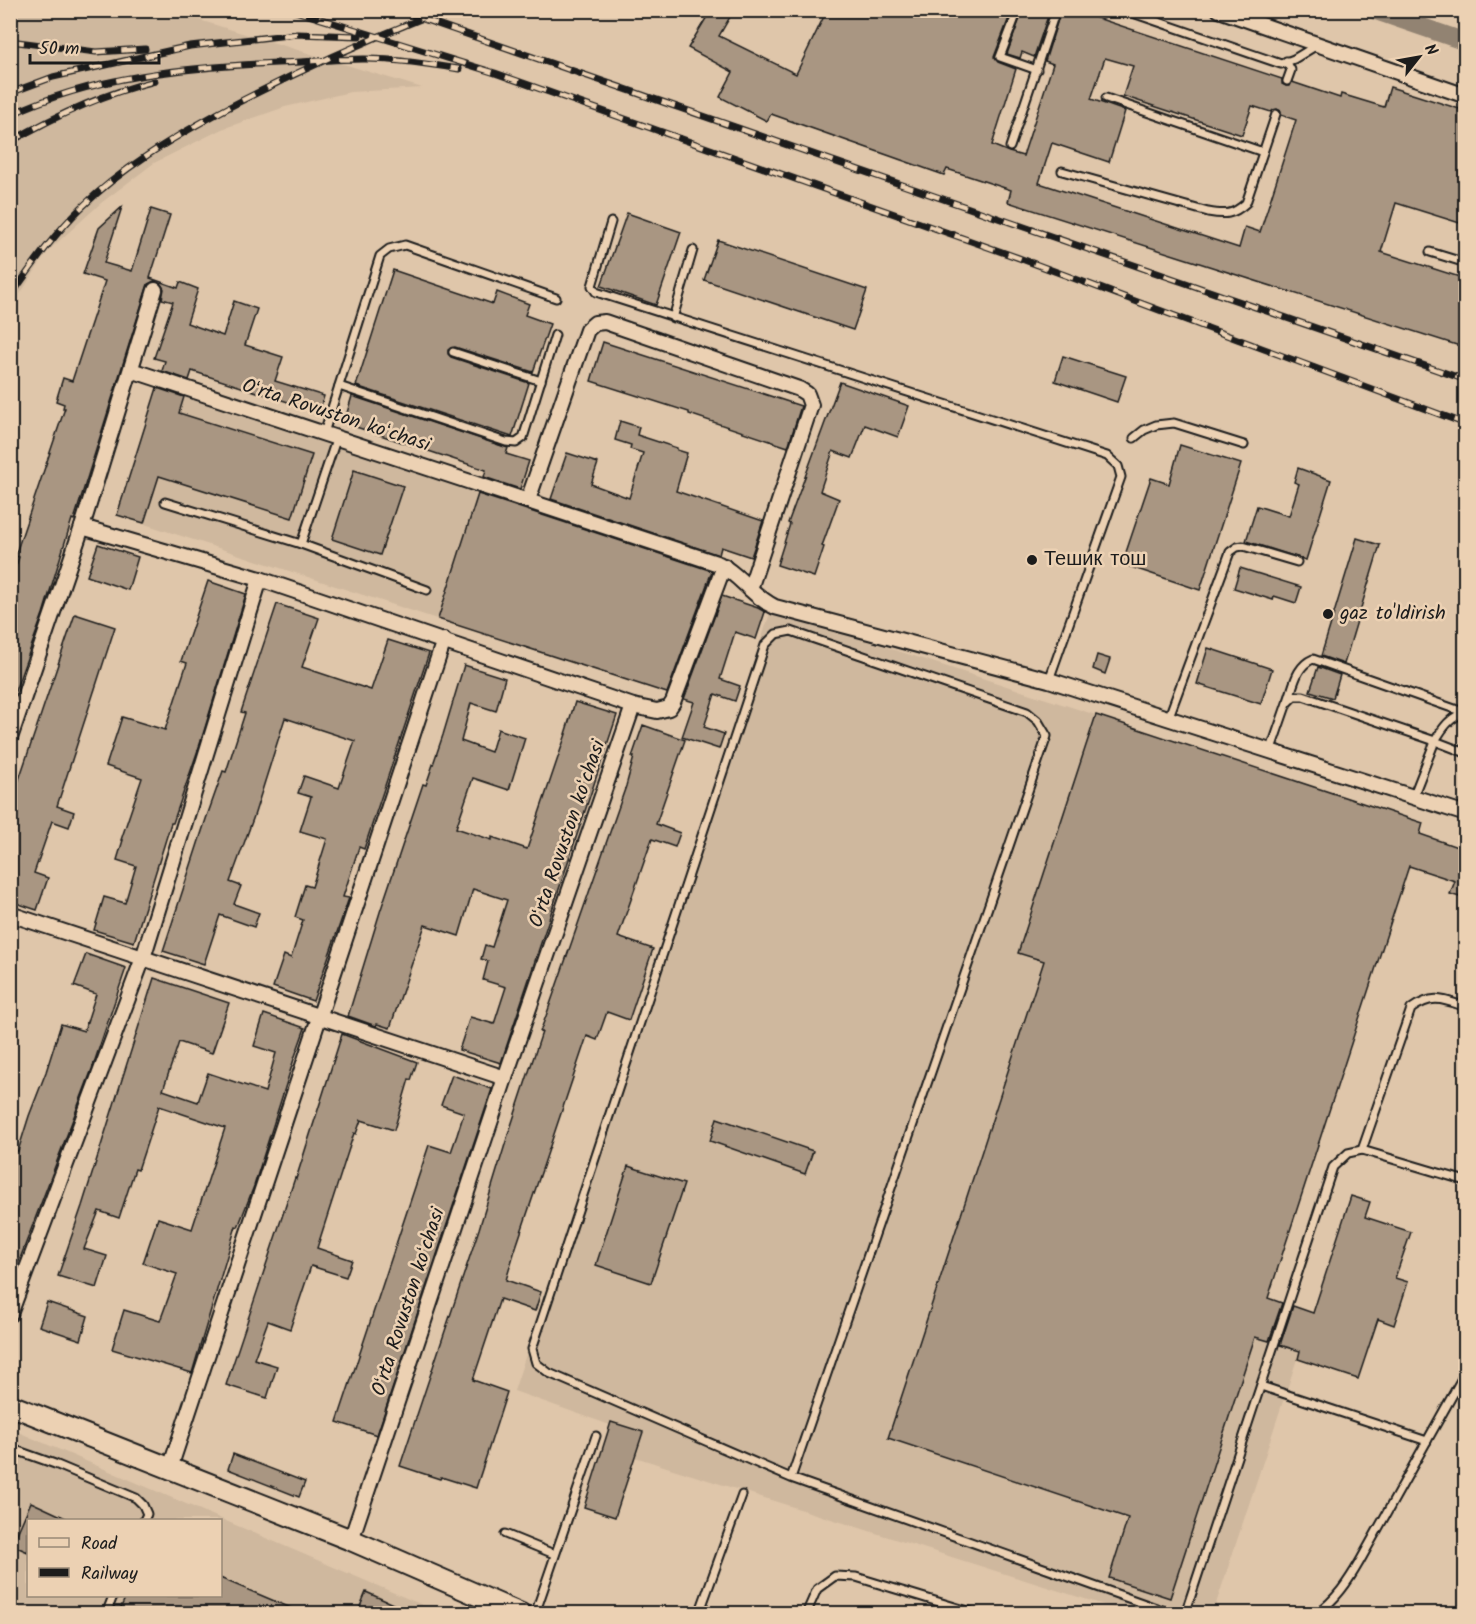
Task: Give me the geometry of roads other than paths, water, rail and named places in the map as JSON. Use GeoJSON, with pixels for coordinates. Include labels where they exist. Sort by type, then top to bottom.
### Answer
{"type":"FeatureCollection","features":[{"type":"Feature","properties":{"kind":"street"},"geometry":{"type":"LineString","coordinates":[[1219,10],[1466,96]]}},
{"type":"Feature","properties":{"kind":"street"},"geometry":{"type":"LineString","coordinates":[[10,738],[82,527],[155,290]]}},
{"type":"Feature","properties":{"kind":"street"},"geometry":{"type":"LineString","coordinates":[[528,500],[587,330],[595,323],[605,322],[799,389],[807,394],[811,405],[750,590]]}},
{"type":"Feature","properties":{"kind":"street","name":"Oʻrta Rovuston koʻchasi"},"geometry":{"type":"LineString","coordinates":[[131,370],[724,566],[750,590],[775,607],[1049,680],[1466,814]]}},
{"type":"Feature","properties":{"kind":"street"},"geometry":{"type":"LineString","coordinates":[[82,527],[260,579],[633,706],[657,711],[669,708],[724,566]]}},
{"type":"Feature","properties":{"kind":"street"},"geometry":{"type":"LineString","coordinates":[[10,1314],[143,958],[260,579]]}},
{"type":"Feature","properties":{"kind":"street"},"geometry":{"type":"LineString","coordinates":[[170,1468],[444,640]]}},
{"type":"Feature","properties":{"kind":"street","name":"Oʻrta Rovuston koʻchasi"},"geometry":{"type":"LineString","coordinates":[[351,1539],[505,1078],[633,706]]}},
{"type":"Feature","properties":{"kind":"street"},"geometry":{"type":"LineString","coordinates":[[10,914],[505,1078]]}},
{"type":"Feature","properties":{"kind":"street"},"geometry":{"type":"LineString","coordinates":[[10,1405],[351,1539],[521,1614]]}},
{"type":"Feature","properties":{"kind":"lane"},"geometry":{"type":"LineString","coordinates":[[1017,10],[1000,57],[1037,70]]}},
{"type":"Feature","properties":{"kind":"lane"},"geometry":{"type":"LineString","coordinates":[[1010,147],[1056,10]]}},
{"type":"Feature","properties":{"kind":"lane"},"geometry":{"type":"LineString","coordinates":[[1124,10],[1281,64],[1317,45]]}},
{"type":"Feature","properties":{"kind":"lane"},"geometry":{"type":"LineString","coordinates":[[1286,61],[1291,70],[1287,81]]}},
{"type":"Feature","properties":{"kind":"lane"},"geometry":{"type":"LineString","coordinates":[[1106,98],[1263,152]]}},
{"type":"Feature","properties":{"kind":"lane"},"geometry":{"type":"LineString","coordinates":[[1062,171],[1226,215],[1237,212],[1246,203],[1276,114]]}},
{"type":"Feature","properties":{"kind":"lane"},"geometry":{"type":"LineString","coordinates":[[611,222],[592,286],[596,292],[1107,456],[1118,466],[1121,477],[1049,680]]}},
{"type":"Feature","properties":{"kind":"lane"},"geometry":{"type":"LineString","coordinates":[[301,544],[330,435],[339,386],[380,256],[389,249],[405,245],[556,298]]}},
{"type":"Feature","properties":{"kind":"lane"},"geometry":{"type":"LineString","coordinates":[[673,318],[693,250]]}},
{"type":"Feature","properties":{"kind":"lane"},"geometry":{"type":"LineString","coordinates":[[1431,252],[1466,263]]}},
{"type":"Feature","properties":{"kind":"lane"},"geometry":{"type":"LineString","coordinates":[[339,386],[506,442],[516,443],[523,438],[555,335]]}},
{"type":"Feature","properties":{"kind":"lane"},"geometry":{"type":"LineString","coordinates":[[453,352],[541,381]]}},
{"type":"Feature","properties":{"kind":"lane"},"geometry":{"type":"LineString","coordinates":[[1134,438],[1150,427],[1174,423],[1244,445]]}},
{"type":"Feature","properties":{"kind":"lane"},"geometry":{"type":"LineString","coordinates":[[165,502],[301,544],[427,590]]}},
{"type":"Feature","properties":{"kind":"lane"},"geometry":{"type":"LineString","coordinates":[[1168,719],[1230,552],[1243,546],[1297,562]]}},
{"type":"Feature","properties":{"kind":"lane"},"geometry":{"type":"LineString","coordinates":[[791,1478],[1047,736],[1038,721],[1027,712],[791,632],[776,634],[765,645],[532,1349],[536,1363],[549,1373],[791,1478],[1173,1614]]}},
{"type":"Feature","properties":{"kind":"lane"},"geometry":{"type":"LineString","coordinates":[[1270,752],[1299,669],[1305,662],[1313,659],[1466,713]]}},
{"type":"Feature","properties":{"kind":"lane"},"geometry":{"type":"LineString","coordinates":[[1287,703],[1294,696],[1303,696],[1466,753]]}},
{"type":"Feature","properties":{"kind":"lane"},"geometry":{"type":"LineString","coordinates":[[1412,798],[1435,741],[1454,717],[1466,713]]}},
{"type":"Feature","properties":{"kind":"lane"},"geometry":{"type":"LineString","coordinates":[[1362,1150],[1411,1009],[1425,1000],[1441,998],[1466,1007]]}},
{"type":"Feature","properties":{"kind":"lane"},"geometry":{"type":"LineString","coordinates":[[1185,1614],[1333,1167],[1348,1153],[1362,1150],[1466,1181]]}},
{"type":"Feature","properties":{"kind":"lane"},"geometry":{"type":"LineString","coordinates":[[1316,1614],[1329,1605],[1345,1585],[1466,1371]]}},
{"type":"Feature","properties":{"kind":"lane"},"geometry":{"type":"LineString","coordinates":[[1261,1386],[1427,1441]]}},
{"type":"Feature","properties":{"kind":"lane"},"geometry":{"type":"LineString","coordinates":[[535,1614],[596,1436]]}},
{"type":"Feature","properties":{"kind":"lane"},"geometry":{"type":"LineString","coordinates":[[10,1448],[136,1498],[143,1505],[147,1514],[145,1519]]}},
{"type":"Feature","properties":{"kind":"lane"},"geometry":{"type":"LineString","coordinates":[[699,1614],[742,1495]]}},
{"type":"Feature","properties":{"kind":"lane"},"geometry":{"type":"LineString","coordinates":[[505,1534],[554,1554]]}},
{"type":"Feature","properties":{"kind":"lane"},"geometry":{"type":"LineString","coordinates":[[806,1614],[817,1589],[835,1576],[856,1577],[978,1614]]}},
{"type":"Feature","properties":{"kind":"lane"},"geometry":{"type":"LineString","coordinates":[[106,1614],[113,1597]]}},
{"type":"Feature","properties":{"kind":"waterway"},"geometry":{"type":"LineString","coordinates":[[1373,10],[1466,42]]}},
{"type":"Feature","properties":{"kind":"railway"},"geometry":{"type":"LineString","coordinates":[[292,10],[495,73],[1019,258],[1466,424]]}},
{"type":"Feature","properties":{"kind":"railway"},"geometry":{"type":"LineString","coordinates":[[397,10],[1466,380]]}},
{"type":"Feature","properties":{"kind":"railway"},"geometry":{"type":"LineString","coordinates":[[10,297],[71,218],[97,193],[148,155],[202,122],[270,86],[423,18]]}},
{"type":"Feature","properties":{"kind":"railway"},"geometry":{"type":"LineString","coordinates":[[10,93],[53,77],[190,46],[297,34],[359,36]]}},
{"type":"Feature","properties":{"kind":"railway"},"geometry":{"type":"LineString","coordinates":[[10,41],[96,52],[145,49]]}},
{"type":"Feature","properties":{"kind":"railway"},"geometry":{"type":"LineString","coordinates":[[10,115],[41,102],[107,82],[209,67],[364,59],[459,69]]}},
{"type":"Feature","properties":{"kind":"railway"},"geometry":{"type":"LineString","coordinates":[[10,142],[80,107],[155,81]]}},
{"type":"Feature","properties":{"kind":"place","name":"Тешик тош"},"geometry":{"type":"Point","coordinates":[1032,560]}},
{"type":"Feature","properties":{"kind":"place","name":"gaz to'ldirish"},"geometry":{"type":"Point","coordinates":[1328,614]}}]}
